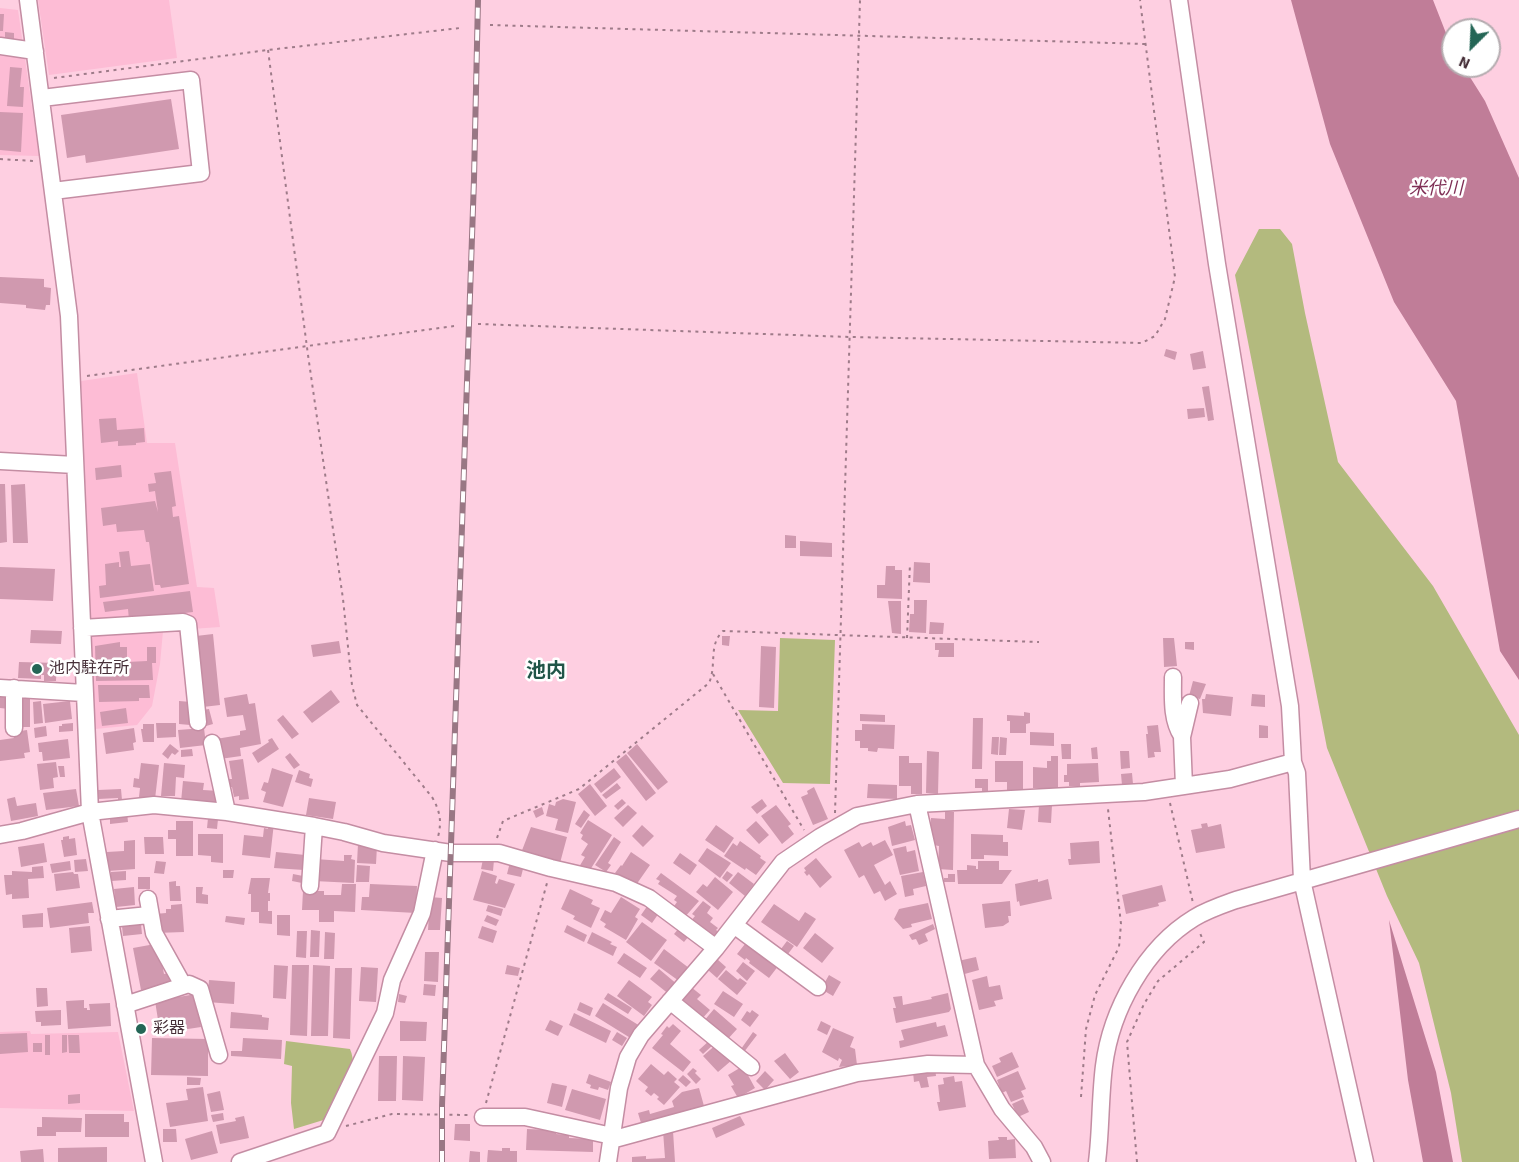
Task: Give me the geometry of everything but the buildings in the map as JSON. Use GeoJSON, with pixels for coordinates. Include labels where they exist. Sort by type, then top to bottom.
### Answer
{"type":"FeatureCollection","features":[{"type":"Feature","properties":{"kind":"street"},"geometry":{"type":"LineString","coordinates":[[28,0],[69,316],[90,812],[154,1162]]}},
{"type":"Feature","properties":{"kind":"street"},"geometry":{"type":"LineString","coordinates":[[1179,0],[1217,264],[1287,684],[1293,762],[1297,773],[1302,880],[1365,1162]]}},
{"type":"Feature","properties":{"kind":"street"},"geometry":{"type":"LineString","coordinates":[[0,46],[35,51]]}},
{"type":"Feature","properties":{"kind":"street"},"geometry":{"type":"LineString","coordinates":[[42,98],[191,80],[201,173],[53,191]]}},
{"type":"Feature","properties":{"kind":"street"},"geometry":{"type":"LineString","coordinates":[[0,461],[75,465]]}},
{"type":"Feature","properties":{"kind":"street"},"geometry":{"type":"LineString","coordinates":[[82,628],[183,622],[189,624],[198,722]]}},
{"type":"Feature","properties":{"kind":"street"},"geometry":{"type":"LineString","coordinates":[[1173,677],[1172,704],[1182,737]]}},
{"type":"Feature","properties":{"kind":"street"},"geometry":{"type":"LineString","coordinates":[[14,728],[7,688],[84,693]]}},
{"type":"Feature","properties":{"kind":"street"},"geometry":{"type":"LineString","coordinates":[[1184,786],[1182,737],[1190,703]]}},
{"type":"Feature","properties":{"kind":"street"},"geometry":{"type":"LineString","coordinates":[[212,743],[227,812]]}},
{"type":"Feature","properties":{"kind":"street"},"geometry":{"type":"LineString","coordinates":[[608,1162],[619,1088],[628,1057],[641,1035],[716,948],[783,862],[811,842],[857,816],[917,804],[1106,794],[1184,786],[1230,779],[1293,762]]}},
{"type":"Feature","properties":{"kind":"street"},"geometry":{"type":"LineString","coordinates":[[917,804],[976,1065],[1002,1109],[1034,1147],[1042,1162]]}},
{"type":"Feature","properties":{"kind":"street"},"geometry":{"type":"LineString","coordinates":[[0,835],[90,812],[154,806],[227,812],[344,831],[382,843],[451,853],[499,853],[616,883],[649,898],[716,948]]}},
{"type":"Feature","properties":{"kind":"street"},"geometry":{"type":"LineString","coordinates":[[1097,1162],[1104,1066],[1111,1028],[1127,991],[1144,966],[1171,936],[1193,919],[1236,900],[1519,819]]}},
{"type":"Feature","properties":{"kind":"street"},"geometry":{"type":"LineString","coordinates":[[310,886],[314,826]]}},
{"type":"Feature","properties":{"kind":"street"},"geometry":{"type":"LineString","coordinates":[[240,1162],[327,1133],[385,1012],[392,980],[422,912],[435,850]]}},
{"type":"Feature","properties":{"kind":"street"},"geometry":{"type":"LineString","coordinates":[[109,919],[148,907],[154,933],[183,986]]}},
{"type":"Feature","properties":{"kind":"street"},"geometry":{"type":"LineString","coordinates":[[734,925],[818,987]]}},
{"type":"Feature","properties":{"kind":"street"},"geometry":{"type":"LineString","coordinates":[[125,1005],[189,984],[200,989],[219,1055]]}},
{"type":"Feature","properties":{"kind":"street"},"geometry":{"type":"LineString","coordinates":[[670,1001],[751,1068]]}},
{"type":"Feature","properties":{"kind":"street"},"geometry":{"type":"LineString","coordinates":[[483,1117],[525,1117],[612,1138],[857,1073],[928,1064],[976,1065]]}},
{"type":"Feature","properties":{"kind":"path"},"geometry":{"type":"LineString","coordinates":[[834,829],[860,0]]}},
{"type":"Feature","properties":{"kind":"path"},"geometry":{"type":"LineString","coordinates":[[478,324],[850,337],[1142,343],[1155,336],[1165,319],[1175,277],[1140,0]]}},
{"type":"Feature","properties":{"kind":"path"},"geometry":{"type":"LineString","coordinates":[[490,25],[1146,44]]}},
{"type":"Feature","properties":{"kind":"path"},"geometry":{"type":"LineString","coordinates":[[39,80],[460,28]]}},
{"type":"Feature","properties":{"kind":"path"},"geometry":{"type":"LineString","coordinates":[[268,50],[306,346],[343,599],[352,685],[357,705],[432,797],[440,811],[441,825],[435,850]]}},
{"type":"Feature","properties":{"kind":"path"},"geometry":{"type":"LineString","coordinates":[[0,159],[49,161]]}},
{"type":"Feature","properties":{"kind":"path"},"geometry":{"type":"LineString","coordinates":[[73,379],[133,368],[454,326]]}},
{"type":"Feature","properties":{"kind":"path"},"geometry":{"type":"LineString","coordinates":[[907,638],[910,563]]}},
{"type":"Feature","properties":{"kind":"path"},"geometry":{"type":"LineString","coordinates":[[499,853],[497,838],[503,821],[579,789],[709,683],[713,674],[714,645],[716,638],[723,631],[1039,642]]}},
{"type":"Feature","properties":{"kind":"path"},"geometry":{"type":"LineString","coordinates":[[713,674],[811,842]]}},
{"type":"Feature","properties":{"kind":"path"},"geometry":{"type":"LineString","coordinates":[[1166,788],[1193,906]]}},
{"type":"Feature","properties":{"kind":"path"},"geometry":{"type":"LineString","coordinates":[[1081,1096],[1086,1029],[1095,995],[1119,947],[1121,924],[1106,794]]}},
{"type":"Feature","properties":{"kind":"path"},"geometry":{"type":"LineString","coordinates":[[327,1133],[392,1114],[483,1117],[551,868]]}},
{"type":"Feature","properties":{"kind":"path"},"geometry":{"type":"LineString","coordinates":[[1137,1162],[1127,1042],[1144,1004],[1158,981],[1204,942],[1199,929]]}},
{"type":"Feature","properties":{"kind":"shaded area"},"geometry":{"type":"Polygon","coordinates":[[[38,0],[169,0],[177,58],[49,75],[38,0]]]}},
{"type":"Feature","properties":{"kind":"shaded area"},"geometry":{"type":"Polygon","coordinates":[[[0,8],[18,10],[39,156],[0,155],[0,8]]]}},
{"type":"Feature","properties":{"kind":"shaded area"},"geometry":{"type":"Polygon","coordinates":[[[137,373],[147,443],[175,443],[197,587],[214,588],[220,627],[163,631],[160,664],[152,706],[137,725],[95,729],[81,381],[137,373]]]}},
{"type":"Feature","properties":{"kind":"shaded area"},"geometry":{"type":"Polygon","coordinates":[[[30,1031],[31,1034],[118,1032],[134,1111],[0,1108],[0,1032],[30,1031]]]}},
{"type":"Feature","properties":{"kind":"green space"},"geometry":{"type":"Polygon","coordinates":[[[1259,229],[1280,229],[1292,244],[1338,462],[1433,586],[1519,735],[1519,1162],[1462,1162],[1451,1093],[1419,963],[1387,896],[1327,748],[1235,275],[1259,229]]]}},
{"type":"Feature","properties":{"kind":"green space"},"geometry":{"type":"Polygon","coordinates":[[[780,638],[835,640],[830,784],[783,783],[738,710],[778,711],[780,638]]]}},
{"type":"Feature","properties":{"kind":"green space"},"geometry":{"type":"Polygon","coordinates":[[[286,1041],[350,1049],[351,1075],[330,1118],[294,1129],[291,1103],[292,1066],[284,1064],[286,1041]]]}},
{"type":"Feature","properties":{"kind":"water","name":"米代川"},"geometry":{"type":"Polygon","coordinates":[[[1291,0],[1433,0],[1441,20],[1441,78],[1471,78],[1485,101],[1519,178],[1519,680],[1500,651],[1456,401],[1394,302],[1330,144],[1291,0]]]}},
{"type":"Feature","properties":{"kind":"water"},"geometry":{"type":"Polygon","coordinates":[[[1389,920],[1436,1072],[1453,1162],[1423,1162],[1408,1080],[1389,920]]]}},
{"type":"Feature","properties":{"kind":"railway"},"geometry":{"type":"LineString","coordinates":[[442,1162],[478,0]]}},
{"type":"Feature","properties":{"kind":"place","name":"池内駐在所"},"geometry":{"type":"Point","coordinates":[37,669]}},
{"type":"Feature","properties":{"kind":"place","name":"彩器"},"geometry":{"type":"Point","coordinates":[141,1029]}},
{"type":"Feature","properties":{"kind":"district","name":"池内"},"geometry":{"type":"Point","coordinates":[546,673]}}]}
